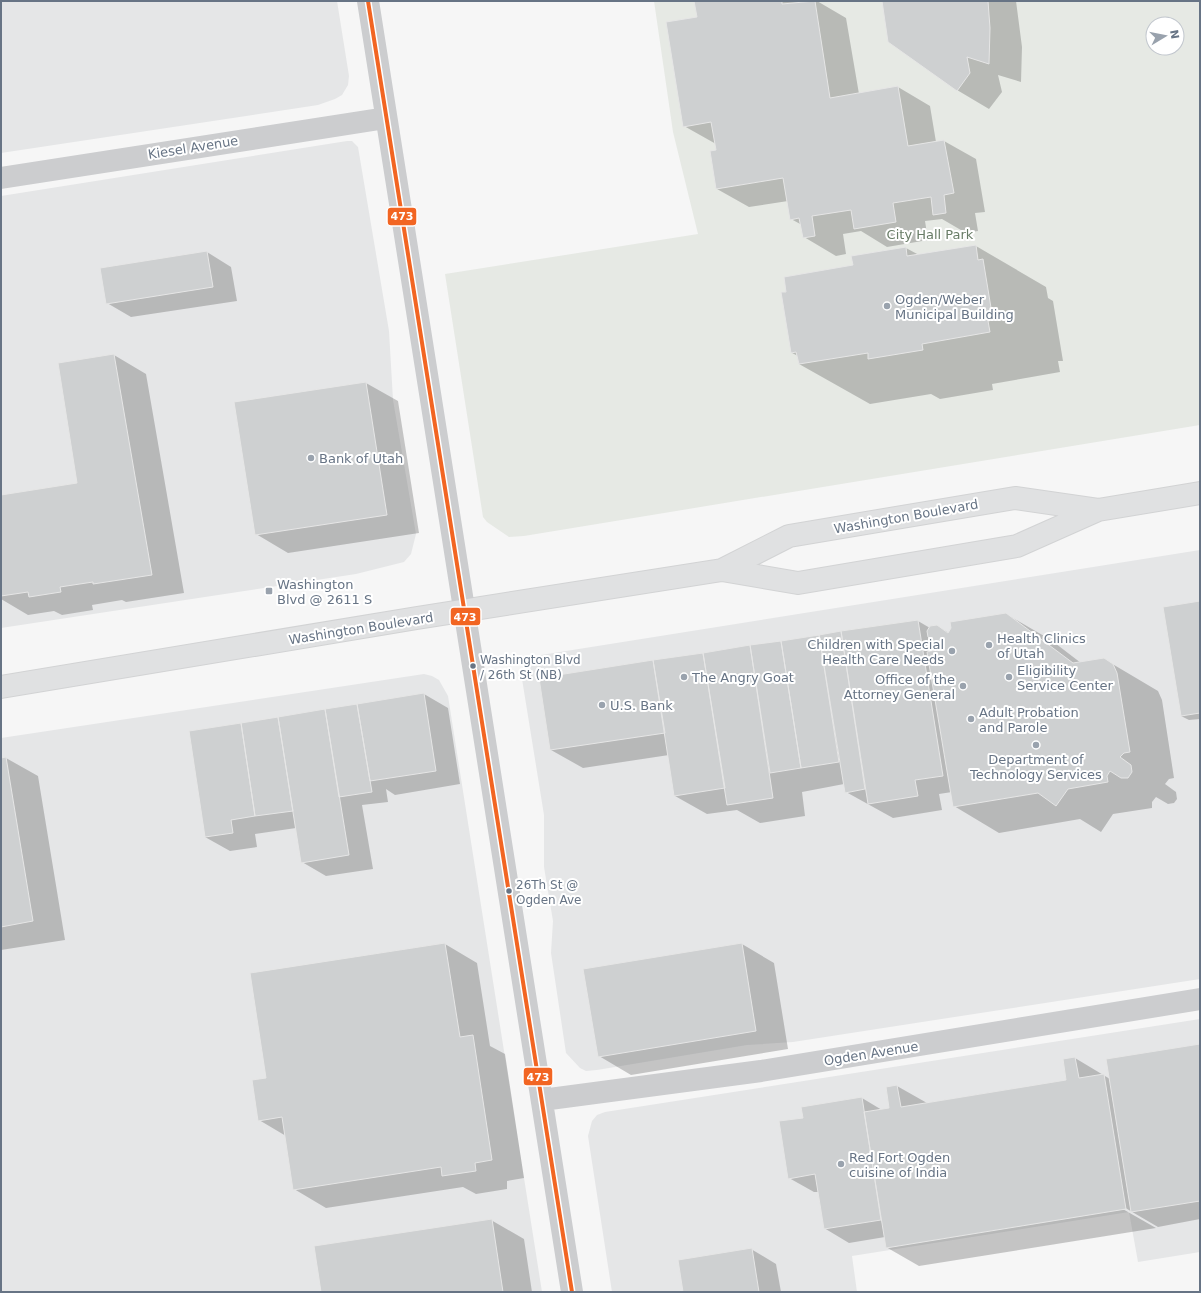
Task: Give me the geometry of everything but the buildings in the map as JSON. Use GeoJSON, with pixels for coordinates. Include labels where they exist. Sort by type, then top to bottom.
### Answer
{"type":"FeatureCollection","features":[{"type":"Feature","properties":{"kind":"main road","name":"Washington Boulevard"},"geometry":{"type":"LineString","coordinates":[[722,570],[798,583],[1018,546],[1098,510],[1200,493]]}},
{"type":"Feature","properties":{"kind":"main road","name":"Washington Boulevard"},"geometry":{"type":"LineString","coordinates":[[1,687],[722,570],[789,536],[1015,498],[1098,510]]}},
{"type":"Feature","properties":{"kind":"street"},"geometry":{"type":"LineString","coordinates":[[368,1],[572,1292]]}},
{"type":"Feature","properties":{"kind":"street","name":"Kiesel Avenue"},"geometry":{"type":"LineString","coordinates":[[1,178],[386,118]]}},
{"type":"Feature","properties":{"kind":"street","name":"Ogden Avenue"},"geometry":{"type":"LineString","coordinates":[[542,1100],[760,1071],[1200,999]]}},
{"type":"Feature","properties":{"kind":"shaded area"},"geometry":{"type":"Polygon","coordinates":[[[1,1],[337,1],[349,76],[348,85],[342,95],[318,105],[1,153],[1,1]]]}},
{"type":"Feature","properties":{"kind":"shaded area"},"geometry":{"type":"Polygon","coordinates":[[[352,141],[358,147],[389,331],[393,400],[416,534],[411,554],[404,562],[356,574],[1,628],[1,196],[352,141]]]}},
{"type":"Feature","properties":{"kind":"shaded area"},"geometry":{"type":"Polygon","coordinates":[[[1200,550],[1200,979],[793,1042],[747,1045],[597,1070],[586,1071],[580,1068],[566,1053],[551,953],[553,921],[544,867],[544,815],[522,679],[529,663],[535,657],[1200,550]]]}},
{"type":"Feature","properties":{"kind":"shaded area"},"geometry":{"type":"Polygon","coordinates":[[[424,674],[439,680],[448,696],[542,1292],[1,1292],[1,738],[424,674]]]}},
{"type":"Feature","properties":{"kind":"shaded area"},"geometry":{"type":"Polygon","coordinates":[[[1200,1019],[1200,1252],[1138,1262],[1129,1212],[852,1256],[857,1292],[612,1292],[588,1136],[592,1121],[597,1115],[605,1112],[1200,1019]]]}},
{"type":"Feature","properties":{"kind":"green space","name":"City Hall Park"},"geometry":{"type":"Polygon","coordinates":[[[654,1],[1200,1],[1200,425],[524,536],[509,537],[487,522],[483,517],[445,274],[698,234],[673,132],[654,1]]]}},
{"type":"Feature","properties":{"kind":"transit line","name":"473"},"geometry":{"type":"LineString","coordinates":[[368,1],[572,1292]]}},
{"type":"Feature","properties":{"kind":"place","name":"Ogden/Weber Municipal Building"},"geometry":{"type":"Point","coordinates":[887,306]}},
{"type":"Feature","properties":{"kind":"place","name":"Bank of Utah"},"geometry":{"type":"Point","coordinates":[311,458]}},
{"type":"Feature","properties":{"kind":"place","name":"Washington Blvd @ 2611 S"},"geometry":{"type":"Point","coordinates":[269,591]}},
{"type":"Feature","properties":{"kind":"place","name":"Health Clinics of Utah"},"geometry":{"type":"Point","coordinates":[989,645]}},
{"type":"Feature","properties":{"kind":"place","name":"Children with Special Health Care Needs"},"geometry":{"type":"Point","coordinates":[952,651]}},
{"type":"Feature","properties":{"kind":"place","name":"Washington Blvd / 26th St (NB)"},"geometry":{"type":"Point","coordinates":[473,666]}},
{"type":"Feature","properties":{"kind":"place","name":"The Angry Goat"},"geometry":{"type":"Point","coordinates":[684,677]}},
{"type":"Feature","properties":{"kind":"place","name":"Eligibility Service Center"},"geometry":{"type":"Point","coordinates":[1009,677]}},
{"type":"Feature","properties":{"kind":"place","name":"Office of the Attorney General"},"geometry":{"type":"Point","coordinates":[963,686]}},
{"type":"Feature","properties":{"kind":"place","name":"U.S. Bank"},"geometry":{"type":"Point","coordinates":[602,705]}},
{"type":"Feature","properties":{"kind":"place","name":"Adult Probation and Parole"},"geometry":{"type":"Point","coordinates":[971,719]}},
{"type":"Feature","properties":{"kind":"place","name":"Department of Technology Services"},"geometry":{"type":"Point","coordinates":[1036,745]}},
{"type":"Feature","properties":{"kind":"place","name":"26Th St @ Ogden Ave"},"geometry":{"type":"Point","coordinates":[509,891]}},
{"type":"Feature","properties":{"kind":"place","name":"Red Fort Ogden cuisine of India"},"geometry":{"type":"Point","coordinates":[841,1164]}}]}
